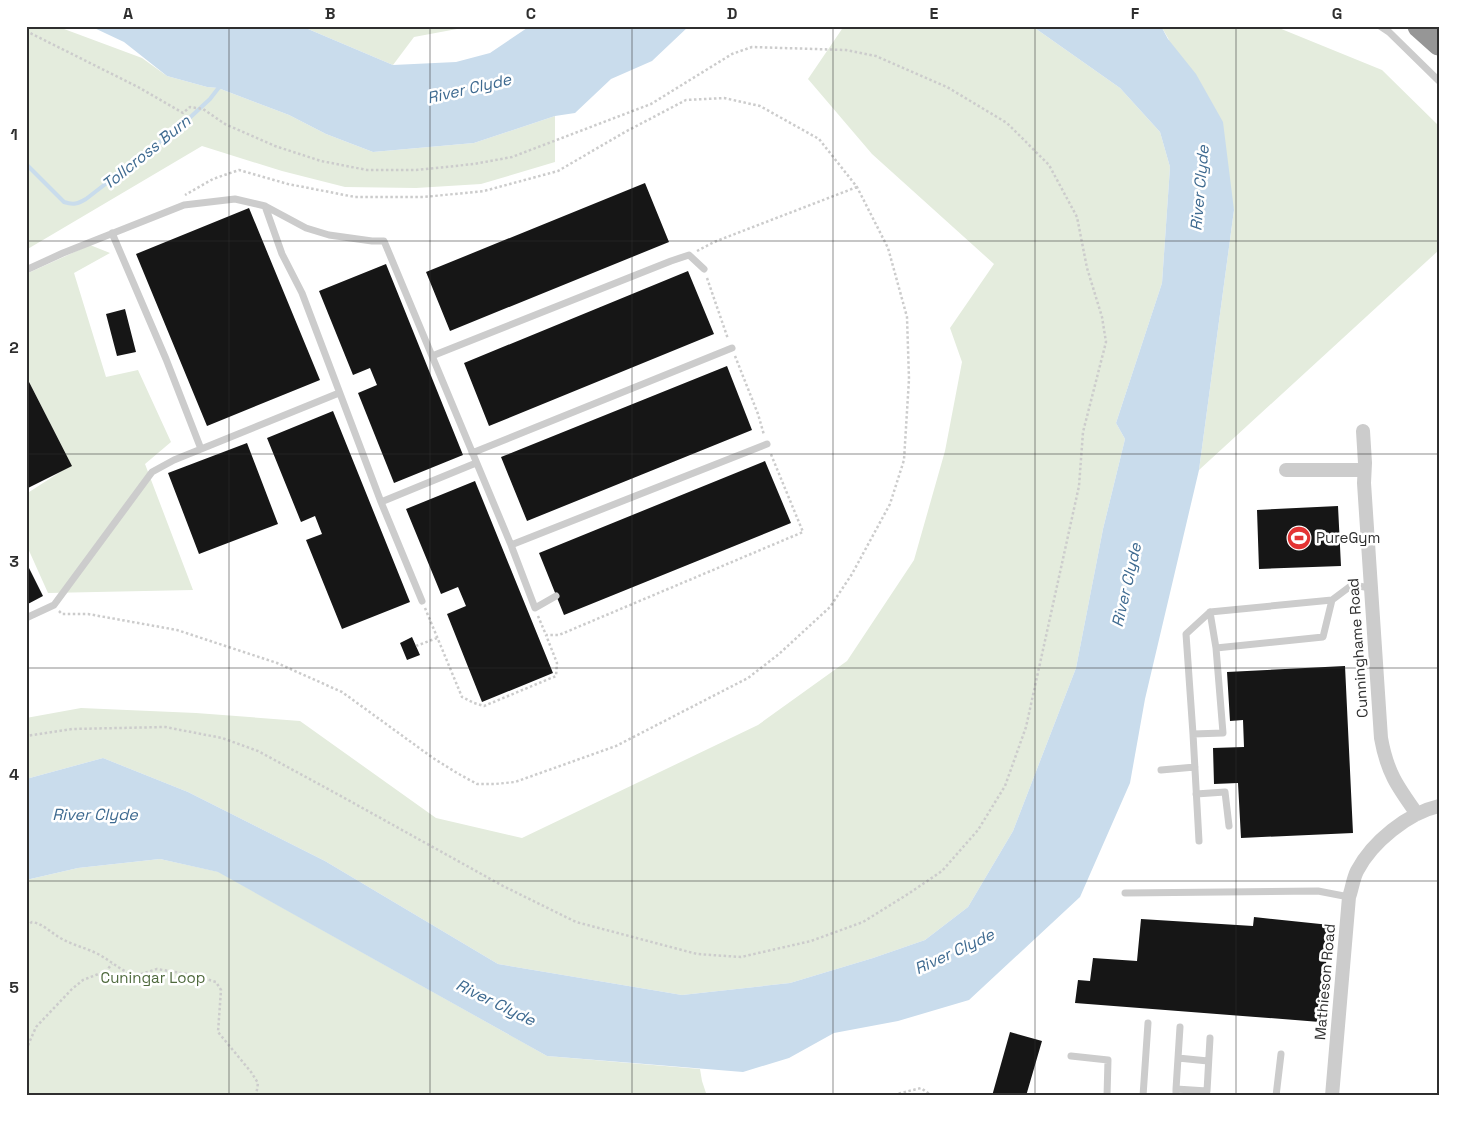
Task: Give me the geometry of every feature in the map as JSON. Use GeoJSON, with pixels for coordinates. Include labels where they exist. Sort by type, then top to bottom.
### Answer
{"type":"FeatureCollection","features":[{"type":"Feature","properties":{"kind":"highway"},"geometry":{"type":"LineString","coordinates":[[1420,26],[1439,44]]}},
{"type":"Feature","properties":{"kind":"street","name":"Cunninghame Road"},"geometry":{"type":"LineString","coordinates":[[1362,431],[1381,738],[1388,768],[1397,786],[1417,814]]}},
{"type":"Feature","properties":{"kind":"street"},"geometry":{"type":"LineString","coordinates":[[1286,470],[1364,470]]}},
{"type":"Feature","properties":{"kind":"street","name":"Mathieson Road"},"geometry":{"type":"LineString","coordinates":[[1332,1096],[1349,897],[1356,872],[1367,855],[1402,822],[1439,806]]}},
{"type":"Feature","properties":{"kind":"lane"},"geometry":{"type":"LineString","coordinates":[[1380,26],[1389,32],[1439,81]]}},
{"type":"Feature","properties":{"kind":"lane"},"geometry":{"type":"LineString","coordinates":[[26,270],[63,252],[184,205],[235,199],[265,206],[306,228],[329,235],[384,241],[535,608],[556,596]]}},
{"type":"Feature","properties":{"kind":"lane"},"geometry":{"type":"LineString","coordinates":[[265,206],[282,254],[302,293],[381,502],[422,601]]}},
{"type":"Feature","properties":{"kind":"lane"},"geometry":{"type":"LineString","coordinates":[[112,233],[166,359],[201,449]]}},
{"type":"Feature","properties":{"kind":"lane"},"geometry":{"type":"LineString","coordinates":[[432,356],[689,255],[704,269]]}},
{"type":"Feature","properties":{"kind":"lane"},"geometry":{"type":"LineString","coordinates":[[472,453],[732,348]]}},
{"type":"Feature","properties":{"kind":"lane"},"geometry":{"type":"LineString","coordinates":[[26,618],[54,605],[152,472],[174,460],[339,392]]}},
{"type":"Feature","properties":{"kind":"lane"},"geometry":{"type":"LineString","coordinates":[[510,545],[767,444]]}},
{"type":"Feature","properties":{"kind":"lane"},"geometry":{"type":"LineString","coordinates":[[381,502],[476,463]]}},
{"type":"Feature","properties":{"kind":"lane"},"geometry":{"type":"LineString","coordinates":[[1199,841],[1186,634],[1210,612],[1332,600],[1352,585],[1371,588]]}},
{"type":"Feature","properties":{"kind":"lane"},"geometry":{"type":"LineString","coordinates":[[1216,648],[1323,637],[1332,600]]}},
{"type":"Feature","properties":{"kind":"lane"},"geometry":{"type":"LineString","coordinates":[[1193,734],[1223,733],[1216,648],[1210,612]]}},
{"type":"Feature","properties":{"kind":"lane"},"geometry":{"type":"LineString","coordinates":[[1161,770],[1195,767]]}},
{"type":"Feature","properties":{"kind":"lane"},"geometry":{"type":"LineString","coordinates":[[1196,794],[1225,792],[1229,826]]}},
{"type":"Feature","properties":{"kind":"lane"},"geometry":{"type":"LineString","coordinates":[[1125,893],[1318,891],[1349,897]]}},
{"type":"Feature","properties":{"kind":"lane"},"geometry":{"type":"LineString","coordinates":[[1142,1096],[1148,1023]]}},
{"type":"Feature","properties":{"kind":"lane"},"geometry":{"type":"LineString","coordinates":[[1180,1027],[1176,1092],[1207,1091],[1210,1038]]}},
{"type":"Feature","properties":{"kind":"lane"},"geometry":{"type":"LineString","coordinates":[[1276,1096],[1281,1054]]}},
{"type":"Feature","properties":{"kind":"lane"},"geometry":{"type":"LineString","coordinates":[[1070,1056],[1108,1060],[1107,1096]]}},
{"type":"Feature","properties":{"kind":"lane"},"geometry":{"type":"LineString","coordinates":[[1178,1058],[1208,1061]]}},
{"type":"Feature","properties":{"kind":"path"},"geometry":{"type":"LineString","coordinates":[[26,30],[138,87],[182,113],[190,107],[203,109],[225,124],[275,146],[321,161],[367,170],[416,170],[512,157],[651,104],[732,54],[752,47],[846,50],[876,56],[947,87],[1007,123],[1049,165],[1077,217],[1087,268],[1102,317],[1106,342],[1083,432],[1079,486],[1026,727],[1005,786],[978,830],[942,871],[863,922],[811,941],[741,957],[697,954],[576,922],[503,886],[258,751],[222,738],[165,727],[72,729],[26,736]]}},
{"type":"Feature","properties":{"kind":"path"},"geometry":{"type":"LineString","coordinates":[[54,605],[62,614],[88,614],[177,630],[277,663],[342,692],[433,758],[476,784],[515,782],[616,746],[748,678],[779,654],[830,607],[852,574],[890,504],[904,460],[909,379],[907,317],[888,248],[856,187],[819,138],[760,106],[724,98],[686,100],[558,170],[484,191],[424,197],[355,197],[288,184],[239,170],[213,180],[183,196],[184,205]]}},
{"type":"Feature","properties":{"kind":"path"},"geometry":{"type":"LineString","coordinates":[[689,255],[714,242],[856,187]]}},
{"type":"Feature","properties":{"kind":"path"},"geometry":{"type":"LineString","coordinates":[[546,635],[559,634],[803,532],[767,444],[758,414],[704,269]]}},
{"type":"Feature","properties":{"kind":"path"},"geometry":{"type":"LineString","coordinates":[[422,601],[462,697],[484,706],[556,676],[557,663],[535,608]]}},
{"type":"Feature","properties":{"kind":"path"},"geometry":{"type":"LineString","coordinates":[[416,646],[437,638]]}},
{"type":"Feature","properties":{"kind":"path"},"geometry":{"type":"LineString","coordinates":[[26,926],[32,922],[40,923],[60,938],[99,954],[112,964],[135,976],[157,969],[193,975],[216,982],[222,990],[218,1032],[252,1072],[258,1083],[256,1096]]}},
{"type":"Feature","properties":{"kind":"path"},"geometry":{"type":"LineString","coordinates":[[26,1050],[36,1027],[72,989],[83,980],[106,971],[112,964]]}},
{"type":"Feature","properties":{"kind":"path"},"geometry":{"type":"LineString","coordinates":[[889,1096],[921,1088],[930,1096]]}},
{"type":"Feature","properties":{"kind":"green space"},"geometry":{"type":"Polygon","coordinates":[[[26,26],[56,26],[142,58],[167,76],[207,87],[218,88],[289,115],[326,134],[373,152],[474,143],[555,116],[555,162],[481,184],[416,188],[345,187],[282,171],[202,146],[26,250],[26,26]]]}},
{"type":"Feature","properties":{"kind":"green space"},"geometry":{"type":"Polygon","coordinates":[[[301,26],[473,26],[414,37],[393,65],[301,26]]]}},
{"type":"Feature","properties":{"kind":"green space"},"geometry":{"type":"Polygon","coordinates":[[[844,26],[1032,26],[1120,88],[1160,132],[1170,167],[1162,283],[1116,423],[1125,439],[1103,529],[1076,668],[1013,831],[968,907],[925,940],[873,958],[790,983],[682,995],[498,964],[325,861],[188,792],[103,758],[26,779],[26,718],[81,708],[196,713],[300,721],[436,818],[522,838],[758,725],[847,661],[914,560],[945,451],[962,362],[950,328],[994,264],[872,154],[808,79],[844,26]]]}},
{"type":"Feature","properties":{"kind":"green space"},"geometry":{"type":"Polygon","coordinates":[[[1161,26],[1274,26],[1382,70],[1439,126],[1439,250],[1199,470],[1234,210],[1168,38],[1161,26]]]}},
{"type":"Feature","properties":{"kind":"green space"},"geometry":{"type":"Polygon","coordinates":[[[90,245],[110,253],[74,273],[106,377],[138,370],[171,442],[145,464],[193,590],[48,593],[26,544],[26,494],[71,465],[26,376],[26,274],[90,245]]]}},
{"type":"Feature","properties":{"kind":"green space","name":"Cuningar Loop"},"geometry":{"type":"Polygon","coordinates":[[[160,859],[219,872],[547,1056],[700,1069],[707,1096],[26,1096],[26,880],[78,868],[160,859]]]}},
{"type":"Feature","properties":{"kind":"water","name":"River Clyde"},"geometry":{"type":"Polygon","coordinates":[[[90,26],[301,26],[393,65],[456,62],[490,53],[530,26],[689,26],[652,61],[611,79],[575,113],[555,116],[474,143],[373,152],[326,134],[289,115],[218,88],[207,87],[167,76],[124,42],[90,26]]]}},
{"type":"Feature","properties":{"kind":"water","name":"River Clyde"},"geometry":{"type":"Polygon","coordinates":[[[1032,26],[1161,26],[1168,39],[1196,74],[1223,122],[1234,210],[1199,470],[1145,699],[1130,783],[1080,897],[969,1000],[898,1021],[834,1033],[789,1058],[743,1072],[547,1056],[218,872],[160,859],[78,868],[26,880],[26,779],[103,758],[188,792],[325,861],[498,964],[682,995],[790,983],[925,940],[968,907],[1013,831],[1076,668],[1103,529],[1125,439],[1116,423],[1162,283],[1170,167],[1160,132],[1120,88],[1032,26]]]}},
{"type":"Feature","properties":{"kind":"building"},"geometry":{"type":"Polygon","coordinates":[[[645,183],[669,242],[450,331],[426,272],[645,183]]]}},
{"type":"Feature","properties":{"kind":"building"},"geometry":{"type":"Polygon","coordinates":[[[249,208],[320,380],[207,426],[136,254],[249,208]]]}},
{"type":"Feature","properties":{"kind":"building"},"geometry":{"type":"Polygon","coordinates":[[[386,264],[463,455],[394,483],[358,393],[377,385],[370,368],[353,375],[319,291],[386,264]]]}},
{"type":"Feature","properties":{"kind":"building"},"geometry":{"type":"Polygon","coordinates":[[[688,271],[714,334],[489,426],[464,363],[688,271]]]}},
{"type":"Feature","properties":{"kind":"building"},"geometry":{"type":"Polygon","coordinates":[[[125,309],[136,352],[117,356],[106,314],[125,309]]]}},
{"type":"Feature","properties":{"kind":"building"},"geometry":{"type":"Polygon","coordinates":[[[727,366],[752,430],[527,521],[501,457],[727,366]]]}},
{"type":"Feature","properties":{"kind":"building"},"geometry":{"type":"Polygon","coordinates":[[[26,376],[72,466],[26,489],[26,376]]]}},
{"type":"Feature","properties":{"kind":"building"},"geometry":{"type":"Polygon","coordinates":[[[333,411],[410,602],[342,629],[306,540],[322,534],[315,516],[301,522],[267,438],[333,411]]]}},
{"type":"Feature","properties":{"kind":"building"},"geometry":{"type":"Polygon","coordinates":[[[247,443],[278,524],[199,554],[168,473],[247,443]]]}},
{"type":"Feature","properties":{"kind":"building"},"geometry":{"type":"Polygon","coordinates":[[[765,461],[791,523],[564,615],[539,553],[765,461]]]}},
{"type":"Feature","properties":{"kind":"building"},"geometry":{"type":"Polygon","coordinates":[[[475,481],[553,673],[482,702],[447,614],[466,606],[458,587],[441,594],[406,509],[475,481]]]}},
{"type":"Feature","properties":{"kind":"building","name":"PureGym"},"geometry":{"type":"Polygon","coordinates":[[[1338,506],[1341,566],[1259,569],[1257,510],[1338,506]]]}},
{"type":"Feature","properties":{"kind":"building"},"geometry":{"type":"Polygon","coordinates":[[[26,562],[43,596],[26,605],[26,562]]]}},
{"type":"Feature","properties":{"kind":"building"},"geometry":{"type":"Polygon","coordinates":[[[412,637],[420,655],[407,660],[400,643],[412,637]]]}},
{"type":"Feature","properties":{"kind":"building"},"geometry":{"type":"Polygon","coordinates":[[[1345,666],[1353,833],[1241,838],[1238,783],[1214,784],[1213,748],[1244,747],[1243,720],[1230,721],[1227,672],[1345,666]]]}},
{"type":"Feature","properties":{"kind":"building"},"geometry":{"type":"Polygon","coordinates":[[[1254,917],[1330,925],[1320,1022],[1075,1003],[1078,980],[1090,981],[1093,958],[1137,961],[1141,919],[1253,926],[1254,917]]]}},
{"type":"Feature","properties":{"kind":"building"},"geometry":{"type":"Polygon","coordinates":[[[1010,1032],[1042,1041],[1026,1096],[992,1096],[1010,1032]]]}},
{"type":"Feature","properties":{"kind":"waterway","name":"Tollcross Burn"},"geometry":{"type":"LineString","coordinates":[[26,164],[64,202],[73,204],[80,202],[183,124],[210,99],[220,86]]}},
{"type":"Feature","properties":{"kind":"place","name":"PureGym"},"geometry":{"type":"Point","coordinates":[1299,538]}}]}
